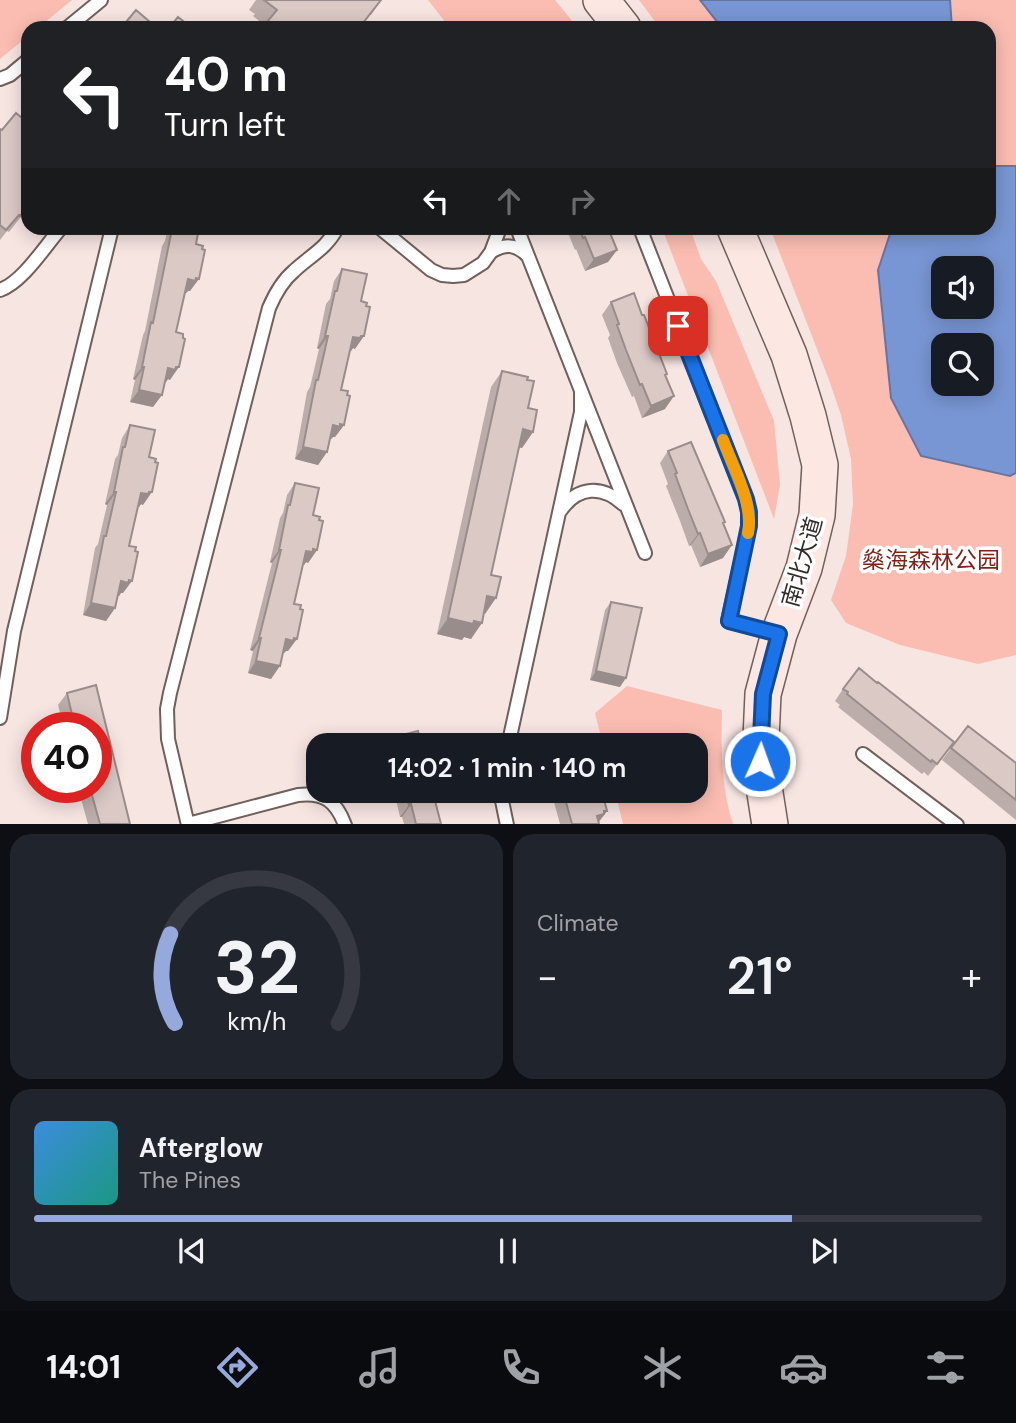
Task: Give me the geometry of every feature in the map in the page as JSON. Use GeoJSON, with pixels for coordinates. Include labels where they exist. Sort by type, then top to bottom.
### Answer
{"type":"FeatureCollection","features":[{"type":"Feature","properties":{"kind":"street"},"geometry":{"type":"LineString","coordinates":[[601,0],[619,21]]}},
{"type":"Feature","properties":{"kind":"street","name":"南北大道"},"geometry":{"type":"LineString","coordinates":[[738,235],[789,355],[820,465],[817,515],[804,568],[779,634],[763,694],[760,761],[770,824]]}},
{"type":"Feature","properties":{"kind":"lane"},"geometry":{"type":"LineString","coordinates":[[76,21],[101,0]]}},
{"type":"Feature","properties":{"kind":"lane"},"geometry":{"type":"LineString","coordinates":[[0,79],[21,66]]}},
{"type":"Feature","properties":{"kind":"lane"},"geometry":{"type":"LineString","coordinates":[[0,290],[8,287],[23,273],[55,235]]}},
{"type":"Feature","properties":{"kind":"lane"},"geometry":{"type":"LineString","coordinates":[[0,718],[14,631],[110,235]]}},
{"type":"Feature","properties":{"kind":"lane"},"geometry":{"type":"LineString","coordinates":[[333,235],[323,248],[293,271],[275,294],[269,308],[167,709],[168,739],[188,824],[309,793],[321,795],[331,801],[339,810],[345,824]]}},
{"type":"Feature","properties":{"kind":"lane"},"geometry":{"type":"LineString","coordinates":[[388,235],[430,270],[443,275],[464,275],[483,263],[497,235]]}},
{"type":"Feature","properties":{"kind":"lane"},"geometry":{"type":"LineString","coordinates":[[520,235],[645,554]]}},
{"type":"Feature","properties":{"kind":"lane"},"geometry":{"type":"LineString","coordinates":[[643,235],[749,512],[749,526],[729,621],[779,634]]}},
{"type":"Feature","properties":{"kind":"lane"},"geometry":{"type":"LineString","coordinates":[[491,252],[506,245],[521,249],[528,256]]}},
{"type":"Feature","properties":{"kind":"lane"},"geometry":{"type":"LineString","coordinates":[[511,733],[581,412],[581,391]]}},
{"type":"Feature","properties":{"kind":"lane"},"geometry":{"type":"LineString","coordinates":[[559,513],[575,496],[586,492],[610,493],[626,506]]}},
{"type":"Feature","properties":{"kind":"lane"},"geometry":{"type":"LineString","coordinates":[[863,754],[957,824]]}},
{"type":"Feature","properties":{"kind":"lane"},"geometry":{"type":"LineString","coordinates":[[503,803],[507,824]]}},
{"type":"Feature","properties":{"kind":"green space"},"geometry":{"type":"Polygon","coordinates":[[[0,0],[72,0],[46,21],[21,21],[21,42],[0,59],[0,0]]]}},
{"type":"Feature","properties":{"kind":"green space"},"geometry":{"type":"Polygon","coordinates":[[[428,0],[555,0],[572,21],[444,21],[428,0]]]}},
{"type":"Feature","properties":{"kind":"green space","name":"燊海森林公园"},"geometry":{"type":"Polygon","coordinates":[[[639,0],[1016,0],[1016,655],[978,664],[900,645],[846,623],[831,600],[846,556],[853,504],[851,459],[841,415],[773,235],[996,235],[996,21],[655,21],[639,0]]]}},
{"type":"Feature","properties":{"kind":"green space"},"geometry":{"type":"Polygon","coordinates":[[[665,235],[692,235],[701,259],[716,281],[774,421],[780,485],[774,519],[665,235]]]}},
{"type":"Feature","properties":{"kind":"green space"},"geometry":{"type":"Polygon","coordinates":[[[627,686],[722,710],[723,768],[733,824],[623,824],[618,803],[708,803],[708,733],[600,733],[595,713],[627,686]]]}},
{"type":"Feature","properties":{"kind":"water"},"geometry":{"type":"Polygon","coordinates":[[[700,0],[950,0],[952,21],[716,21],[700,0]]]}},
{"type":"Feature","properties":{"kind":"water"},"geometry":{"type":"Polygon","coordinates":[[[996,166],[1016,166],[1016,473],[1010,476],[921,456],[891,398],[878,270],[890,235],[996,235],[996,166]]]}},
{"type":"Feature","properties":{"kind":"building"},"geometry":{"type":"Polygon","coordinates":[[[264,0],[381,0],[364,21],[268,21],[277,10],[264,0]]]}},
{"type":"Feature","properties":{"kind":"building"},"geometry":{"type":"Polygon","coordinates":[[[136,10],[149,21],[127,21],[136,10]]]}},
{"type":"Feature","properties":{"kind":"building"},"geometry":{"type":"Polygon","coordinates":[[[16,113],[21,117],[21,215],[6,230],[0,225],[0,129],[2,130],[16,113]]]}},
{"type":"Feature","properties":{"kind":"building"},"geometry":{"type":"Polygon","coordinates":[[[171,235],[198,235],[196,244],[203,246],[202,249],[205,250],[199,279],[188,279],[176,332],[183,334],[185,339],[179,367],[175,370],[168,368],[162,395],[139,390],[151,322],[153,323],[171,235]]]}},
{"type":"Feature","properties":{"kind":"building"},"geometry":{"type":"Polygon","coordinates":[[[582,235],[611,235],[617,250],[594,259],[585,237],[582,235]]]}},
{"type":"Feature","properties":{"kind":"building"},"geometry":{"type":"Polygon","coordinates":[[[342,269],[367,274],[361,301],[370,307],[364,336],[353,337],[341,390],[348,391],[347,395],[350,396],[344,425],[333,425],[327,452],[303,447],[328,336],[325,336],[342,269]]]}},
{"type":"Feature","properties":{"kind":"building"},"geometry":{"type":"Polygon","coordinates":[[[634,293],[674,396],[651,406],[626,350],[611,302],[634,293]]]}},
{"type":"Feature","properties":{"kind":"building"},"geometry":{"type":"Polygon","coordinates":[[[502,371],[534,381],[528,408],[537,410],[533,432],[523,429],[491,575],[501,577],[496,598],[487,596],[482,623],[474,621],[473,624],[448,618],[502,371]]]}},
{"type":"Feature","properties":{"kind":"building"},"geometry":{"type":"Polygon","coordinates":[[[130,425],[155,430],[149,457],[156,459],[155,462],[158,463],[152,492],[141,493],[129,546],[136,547],[135,551],[138,552],[132,581],[121,581],[115,608],[91,603],[116,492],[123,447],[130,425]]]}},
{"type":"Feature","properties":{"kind":"building"},"geometry":{"type":"Polygon","coordinates":[[[691,442],[732,545],[708,554],[688,509],[668,451],[691,442]]]}},
{"type":"Feature","properties":{"kind":"building"},"geometry":{"type":"Polygon","coordinates":[[[295,483],[319,488],[313,515],[323,521],[317,550],[306,551],[294,604],[301,605],[300,609],[303,610],[297,639],[286,639],[280,666],[256,661],[259,638],[281,550],[288,505],[295,483]]]}},
{"type":"Feature","properties":{"kind":"building"},"geometry":{"type":"Polygon","coordinates":[[[611,602],[642,608],[626,678],[596,671],[611,602]]]}},
{"type":"Feature","properties":{"kind":"building"},"geometry":{"type":"Polygon","coordinates":[[[859,668],[954,742],[937,764],[932,760],[931,762],[847,694],[843,689],[859,668]]]}},
{"type":"Feature","properties":{"kind":"building"},"geometry":{"type":"Polygon","coordinates":[[[96,685],[103,712],[71,712],[67,693],[96,685]]]}},
{"type":"Feature","properties":{"kind":"building"},"geometry":{"type":"Polygon","coordinates":[[[968,726],[1016,763],[1016,800],[951,748],[968,726]]]}},
{"type":"Feature","properties":{"kind":"building"},"geometry":{"type":"Polygon","coordinates":[[[112,750],[130,824],[100,824],[94,803],[112,803],[112,750]]]}},
{"type":"Feature","properties":{"kind":"building"},"geometry":{"type":"Polygon","coordinates":[[[408,803],[436,803],[441,824],[416,824],[411,804],[408,803]]]}},
{"type":"Feature","properties":{"kind":"building"},"geometry":{"type":"Polygon","coordinates":[[[566,803],[605,803],[607,811],[597,816],[599,824],[572,824],[566,803]]]}},
{"type":"Feature","properties":{"kind":"slow traffic"},"geometry":{"type":"LineString","coordinates":[[723,440],[746,499],[749,512],[748,533]]}},
{"type":"Feature","properties":{"kind":"route"},"geometry":{"type":"LineString","coordinates":[[678,326],[749,512],[749,526],[729,621],[779,634],[763,694],[760,761]]}}]}
